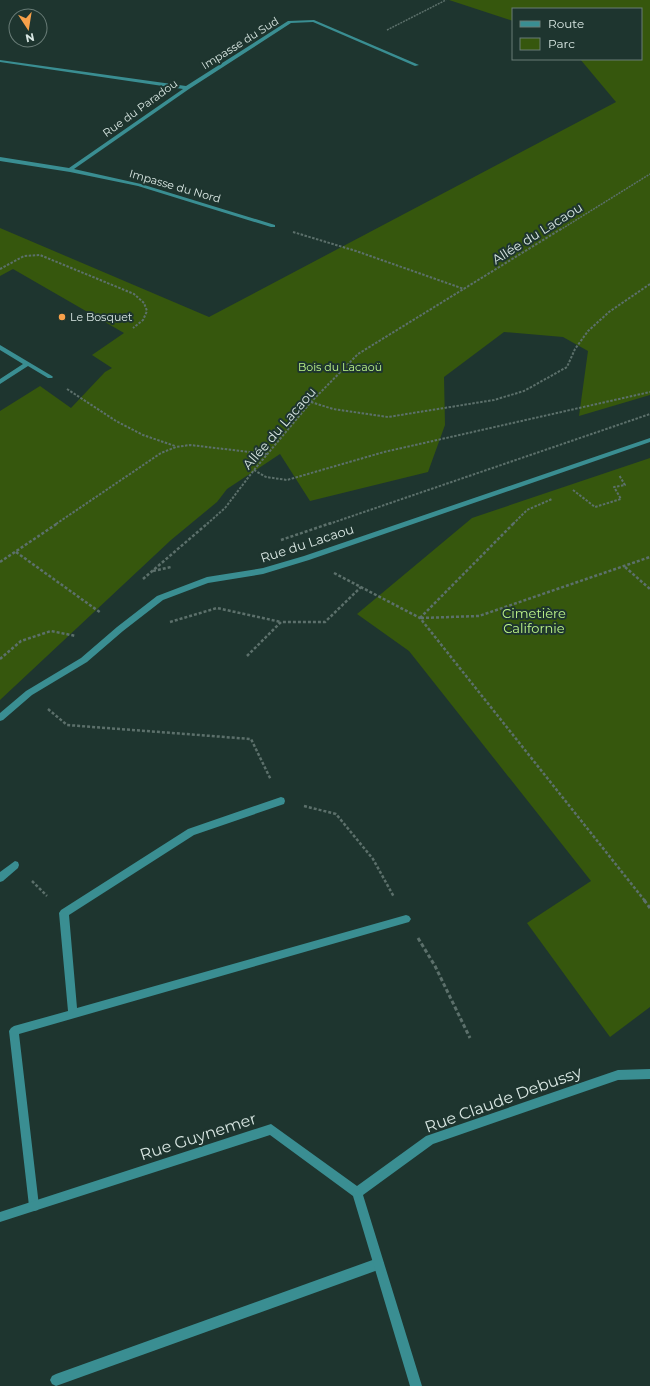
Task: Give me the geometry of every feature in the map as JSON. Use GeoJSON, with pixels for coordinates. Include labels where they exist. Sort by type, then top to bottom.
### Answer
{"type":"FeatureCollection","features":[{"type":"Feature","properties":{"kind":"street","name":"Impasse du Sud"},"geometry":{"type":"LineString","coordinates":[[187,88],[290,22],[314,21],[417,64]]}},
{"type":"Feature","properties":{"kind":"street","name":"Rue du Paradou"},"geometry":{"type":"LineString","coordinates":[[0,61],[187,88]]}},
{"type":"Feature","properties":{"kind":"street","name":"Rue du Paradou"},"geometry":{"type":"LineString","coordinates":[[70,170],[187,88]]}},
{"type":"Feature","properties":{"kind":"street"},"geometry":{"type":"LineString","coordinates":[[0,159],[70,170]]}},
{"type":"Feature","properties":{"kind":"street","name":"Impasse du Nord"},"geometry":{"type":"LineString","coordinates":[[70,170],[140,185],[273,226]]}},
{"type":"Feature","properties":{"kind":"street"},"geometry":{"type":"LineString","coordinates":[[0,347],[50,377]]}},
{"type":"Feature","properties":{"kind":"street"},"geometry":{"type":"LineString","coordinates":[[0,382],[28,364]]}},
{"type":"Feature","properties":{"kind":"street","name":"Rue du Lacaou"},"geometry":{"type":"LineString","coordinates":[[0,718],[29,693],[84,660],[160,598],[207,580],[263,571],[306,558],[650,440]]}},
{"type":"Feature","properties":{"kind":"street"},"geometry":{"type":"LineString","coordinates":[[73,1014],[64,913],[191,832],[281,801]]}},
{"type":"Feature","properties":{"kind":"street"},"geometry":{"type":"LineString","coordinates":[[0,878],[15,865]]}},
{"type":"Feature","properties":{"kind":"street"},"geometry":{"type":"LineString","coordinates":[[34,1206],[14,1031],[406,919]]}},
{"type":"Feature","properties":{"kind":"street","name":"Rue Claude Debussy"},"geometry":{"type":"LineString","coordinates":[[356,1193],[430,1140],[618,1075],[650,1074]]}},
{"type":"Feature","properties":{"kind":"street","name":"Rue Guynemer"},"geometry":{"type":"LineString","coordinates":[[0,1217],[271,1129],[356,1193]]}},
{"type":"Feature","properties":{"kind":"street"},"geometry":{"type":"LineString","coordinates":[[356,1193],[416,1386]]}},
{"type":"Feature","properties":{"kind":"street"},"geometry":{"type":"LineString","coordinates":[[56,1380],[378,1264]]}},
{"type":"Feature","properties":{"kind":"path"},"geometry":{"type":"LineString","coordinates":[[363,42],[446,0]]}},
{"type":"Feature","properties":{"kind":"path","name":"Allée du Lacaou"},"geometry":{"type":"LineString","coordinates":[[141,581],[225,508],[254,470],[311,402],[358,354],[650,174]]}},
{"type":"Feature","properties":{"kind":"path"},"geometry":{"type":"LineString","coordinates":[[273,226],[356,251],[464,289]]}},
{"type":"Feature","properties":{"kind":"path"},"geometry":{"type":"LineString","coordinates":[[0,269],[20,257],[34,254],[40,255],[134,294],[144,301],[147,306],[147,311],[142,323],[133,328]]}},
{"type":"Feature","properties":{"kind":"path"},"geometry":{"type":"LineString","coordinates":[[311,402],[333,409],[388,417],[494,400],[524,391],[552,377],[567,367],[575,349],[588,331],[609,312],[650,284]]}},
{"type":"Feature","properties":{"kind":"path"},"geometry":{"type":"LineString","coordinates":[[50,377],[116,421],[143,435],[176,446]]}},
{"type":"Feature","properties":{"kind":"path"},"geometry":{"type":"LineString","coordinates":[[254,470],[266,477],[287,480],[384,452],[650,392]]}},
{"type":"Feature","properties":{"kind":"path"},"geometry":{"type":"LineString","coordinates":[[274,542],[650,414]]}},
{"type":"Feature","properties":{"kind":"path"},"geometry":{"type":"LineString","coordinates":[[0,562],[161,453],[176,446],[190,445],[267,454]]}},
{"type":"Feature","properties":{"kind":"path"},"geometry":{"type":"LineString","coordinates":[[567,493],[574,490],[595,508],[621,499],[614,486],[624,485],[618,475],[625,473]]}},
{"type":"Feature","properties":{"kind":"path"},"geometry":{"type":"LineString","coordinates":[[420,618],[527,510],[554,498]]}},
{"type":"Feature","properties":{"kind":"path"},"geometry":{"type":"LineString","coordinates":[[16,552],[101,613]]}},
{"type":"Feature","properties":{"kind":"path"},"geometry":{"type":"LineString","coordinates":[[420,618],[478,616],[650,557]]}},
{"type":"Feature","properties":{"kind":"path"},"geometry":{"type":"LineString","coordinates":[[306,558],[420,618],[650,908]]}},
{"type":"Feature","properties":{"kind":"path"},"geometry":{"type":"LineString","coordinates":[[152,571],[175,566]]}},
{"type":"Feature","properties":{"kind":"path"},"geometry":{"type":"LineString","coordinates":[[624,567],[650,589]]}},
{"type":"Feature","properties":{"kind":"path"},"geometry":{"type":"LineString","coordinates":[[218,608],[281,622],[325,622],[361,587]]}},
{"type":"Feature","properties":{"kind":"path"},"geometry":{"type":"LineString","coordinates":[[97,618],[107,609]]}},
{"type":"Feature","properties":{"kind":"path"},"geometry":{"type":"LineString","coordinates":[[247,656],[281,622]]}},
{"type":"Feature","properties":{"kind":"path"},"geometry":{"type":"LineString","coordinates":[[0,659],[20,641],[51,630],[79,637]]}},
{"type":"Feature","properties":{"kind":"path"},"geometry":{"type":"LineString","coordinates":[[29,693],[67,725],[251,739],[281,801],[336,814],[373,858],[406,919],[435,966],[470,1038]]}},
{"type":"Feature","properties":{"kind":"green space","name":"Bois du Lacaoü"},"geometry":{"type":"Polygon","coordinates":[[[449,0],[650,0],[650,395],[579,416],[588,351],[563,337],[504,332],[444,377],[445,425],[428,472],[310,501],[280,454],[227,489],[217,502],[171,540],[0,700],[0,411],[40,386],[71,408],[105,372],[112,368],[92,355],[124,333],[13,269],[0,276],[0,228],[209,317],[616,102],[581,60],[642,60],[642,8],[512,8],[512,21],[449,0]]]}},
{"type":"Feature","properties":{"kind":"green space","name":"Cimetière Californie"},"geometry":{"type":"Polygon","coordinates":[[[650,458],[650,1007],[610,1037],[527,923],[591,881],[409,651],[357,614],[472,518],[650,458]]]}},
{"type":"Feature","properties":{"kind":"place","name":"Le Bosquet"},"geometry":{"type":"Point","coordinates":[62,317]}}]}
